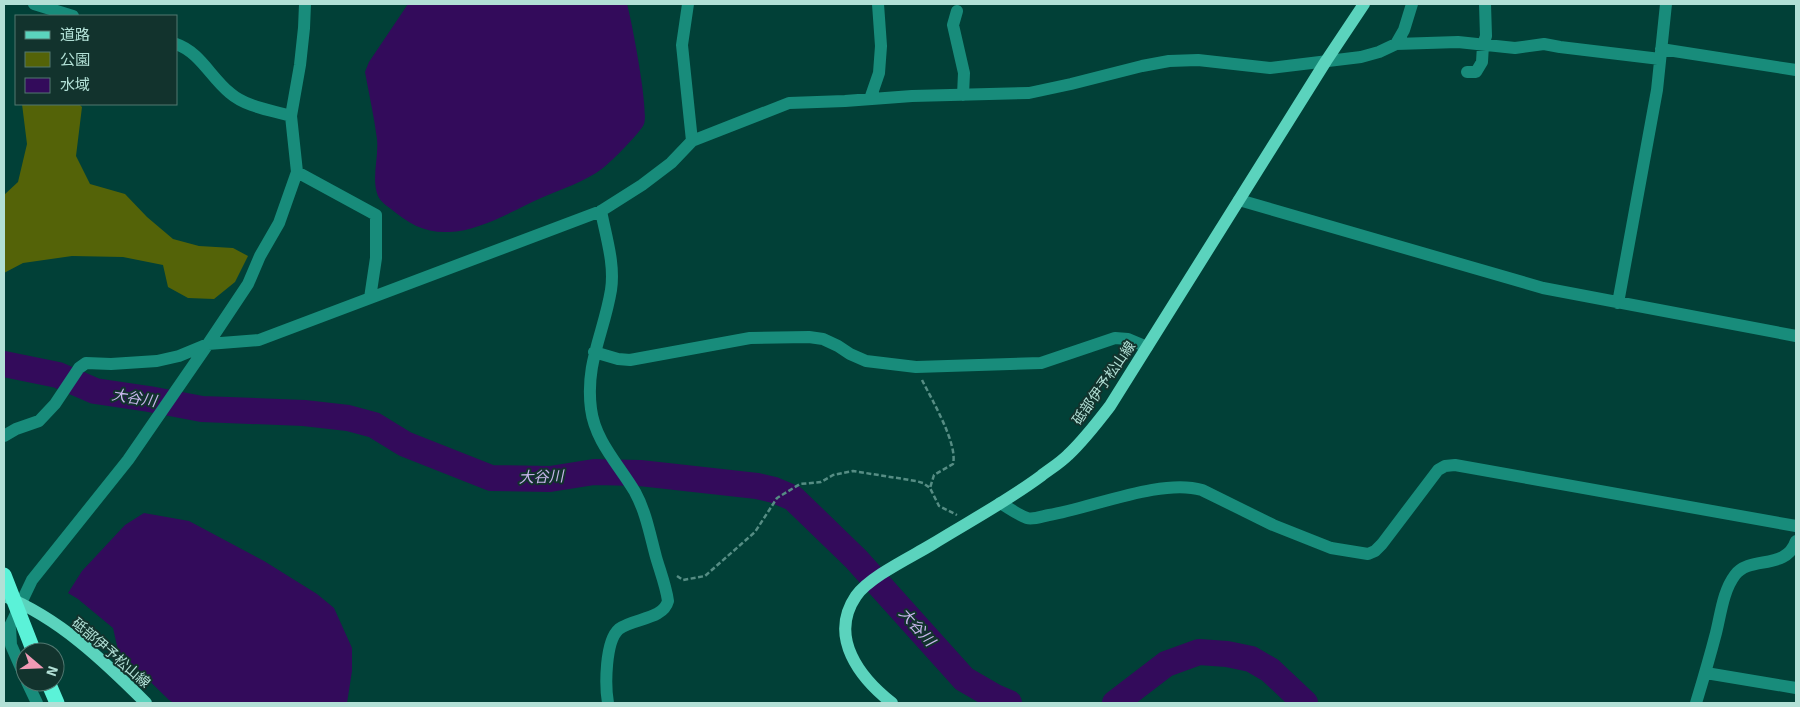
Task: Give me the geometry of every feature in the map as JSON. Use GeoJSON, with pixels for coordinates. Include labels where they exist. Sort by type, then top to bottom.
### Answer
{"type":"FeatureCollection","features":[{"type":"Feature","properties":{"kind":"highway"},"geometry":{"type":"LineString","coordinates":[[4,575],[30,642]]}},
{"type":"Feature","properties":{"kind":"main road","name":"砥部伊予松山線"},"geometry":{"type":"LineString","coordinates":[[892,703],[861,674],[848,649],[845,637],[849,611],[856,597],[864,588],[1029,485],[1067,456],[1082,440],[1110,406],[1326,61],[1364,4]]}},
{"type":"Feature","properties":{"kind":"main road","name":"砥部伊予松山線"},"geometry":{"type":"LineString","coordinates":[[4,596],[20,603],[74,636],[146,703]]}},
{"type":"Feature","properties":{"kind":"street"},"geometry":{"type":"LineString","coordinates":[[34,4],[70,15]]}},
{"type":"Feature","properties":{"kind":"street"},"geometry":{"type":"LineString","coordinates":[[15,656],[10,645],[10,626],[32,580],[128,460],[248,284],[260,256],[279,223],[297,172],[291,116],[300,65],[305,4]]}},
{"type":"Feature","properties":{"kind":"street"},"geometry":{"type":"LineString","coordinates":[[688,4],[682,45],[692,141]]}},
{"type":"Feature","properties":{"kind":"street"},"geometry":{"type":"LineString","coordinates":[[870,99],[879,74],[881,46],[878,4]]}},
{"type":"Feature","properties":{"kind":"street"},"geometry":{"type":"LineString","coordinates":[[1396,44],[1404,30],[1412,4]]}},
{"type":"Feature","properties":{"kind":"street"},"geometry":{"type":"LineString","coordinates":[[1467,72],[1476,72],[1482,62],[1483,45],[1486,36],[1485,4]]}},
{"type":"Feature","properties":{"kind":"street"},"geometry":{"type":"LineString","coordinates":[[1618,302],[1657,90],[1666,4]]}},
{"type":"Feature","properties":{"kind":"street"},"geometry":{"type":"LineString","coordinates":[[957,11],[954,25],[964,73],[963,94]]}},
{"type":"Feature","properties":{"kind":"street"},"geometry":{"type":"LineString","coordinates":[[4,436],[16,429],[39,421],[55,404],[79,368],[86,364],[157,361],[179,356],[208,344],[259,340],[600,211],[657,174],[672,162],[692,141],[789,103],[963,94],[1028,94],[1169,61],[1198,60],[1270,68],[1361,57],[1379,52],[1396,44],[1458,42],[1515,48],[1544,44],[1560,47],[1661,54],[1796,70]]}},
{"type":"Feature","properties":{"kind":"street"},"geometry":{"type":"LineString","coordinates":[[178,45],[195,55],[230,93],[246,103],[291,116]]}},
{"type":"Feature","properties":{"kind":"street"},"geometry":{"type":"LineString","coordinates":[[297,172],[376,215],[376,258],[370,298]]}},
{"type":"Feature","properties":{"kind":"street"},"geometry":{"type":"LineString","coordinates":[[1239,200],[1543,288],[1796,336]]}},
{"type":"Feature","properties":{"kind":"street"},"geometry":{"type":"LineString","coordinates":[[600,211],[612,263],[611,289],[594,352],[589,384],[591,410],[596,428],[643,509],[667,594],[666,606],[661,611],[620,628],[615,635],[606,674],[608,703]]}},
{"type":"Feature","properties":{"kind":"street"},"geometry":{"type":"LineString","coordinates":[[594,352],[618,359],[630,360],[750,338],[809,337],[823,339],[866,361],[916,367],[1041,363],[1114,338],[1128,339],[1147,347]]}},
{"type":"Feature","properties":{"kind":"street"},"geometry":{"type":"LineString","coordinates":[[1000,503],[1028,519],[1061,513],[1132,494],[1192,487],[1202,490],[1273,525],[1331,548],[1368,554],[1375,551],[1382,544],[1438,470],[1445,466],[1455,465],[1796,526]]}},
{"type":"Feature","properties":{"kind":"street"},"geometry":{"type":"LineString","coordinates":[[1696,703],[1706,673],[1728,585],[1737,572],[1788,555],[1796,541]]}},
{"type":"Feature","properties":{"kind":"street"},"geometry":{"type":"LineString","coordinates":[[1706,673],[1796,688]]}},
{"type":"Feature","properties":{"kind":"path"},"geometry":{"type":"LineString","coordinates":[[916,367],[949,438],[954,458],[953,464],[934,475],[930,488]]}},
{"type":"Feature","properties":{"kind":"path"},"geometry":{"type":"LineString","coordinates":[[660,572],[674,575],[683,580],[704,576],[755,532],[777,498],[800,484],[821,482],[833,475],[853,471],[923,483],[930,488],[939,506],[969,522]]}},
{"type":"Feature","properties":{"kind":"green space"},"geometry":{"type":"Polygon","coordinates":[[[22,105],[80,105],[82,107],[76,156],[90,184],[125,194],[147,217],[173,239],[199,246],[233,248],[248,256],[235,282],[214,299],[188,298],[168,287],[163,265],[123,257],[72,256],[23,263],[4,273],[4,195],[18,182],[27,144],[22,105]]]}},
{"type":"Feature","properties":{"kind":"water"},"geometry":{"type":"Polygon","coordinates":[[[408,4],[627,4],[642,85],[644,124],[625,147],[607,164],[596,173],[581,181],[473,228],[461,231],[440,232],[418,227],[386,205],[378,196],[375,182],[377,139],[365,72],[369,62],[408,4]]]}},
{"type":"Feature","properties":{"kind":"water"},"geometry":{"type":"Polygon","coordinates":[[[144,513],[189,521],[264,561],[317,594],[334,608],[352,648],[352,671],[347,703],[174,703],[169,700],[118,650],[113,628],[68,593],[82,571],[125,525],[144,513]]]}},
{"type":"Feature","properties":{"kind":"waterway","name":"大谷川"},"geometry":{"type":"LineString","coordinates":[[4,364],[58,375],[95,391],[202,409],[304,413],[348,418],[374,425],[405,444],[491,478],[550,479],[594,472],[640,473],[757,486],[774,490],[793,498],[856,559],[964,679],[1009,703]]}},
{"type":"Feature","properties":{"kind":"waterway","name":"大谷川"},"geometry":{"type":"LineString","coordinates":[[1115,703],[1166,664],[1199,652],[1227,654],[1251,659],[1270,670],[1305,703]]}}]}
